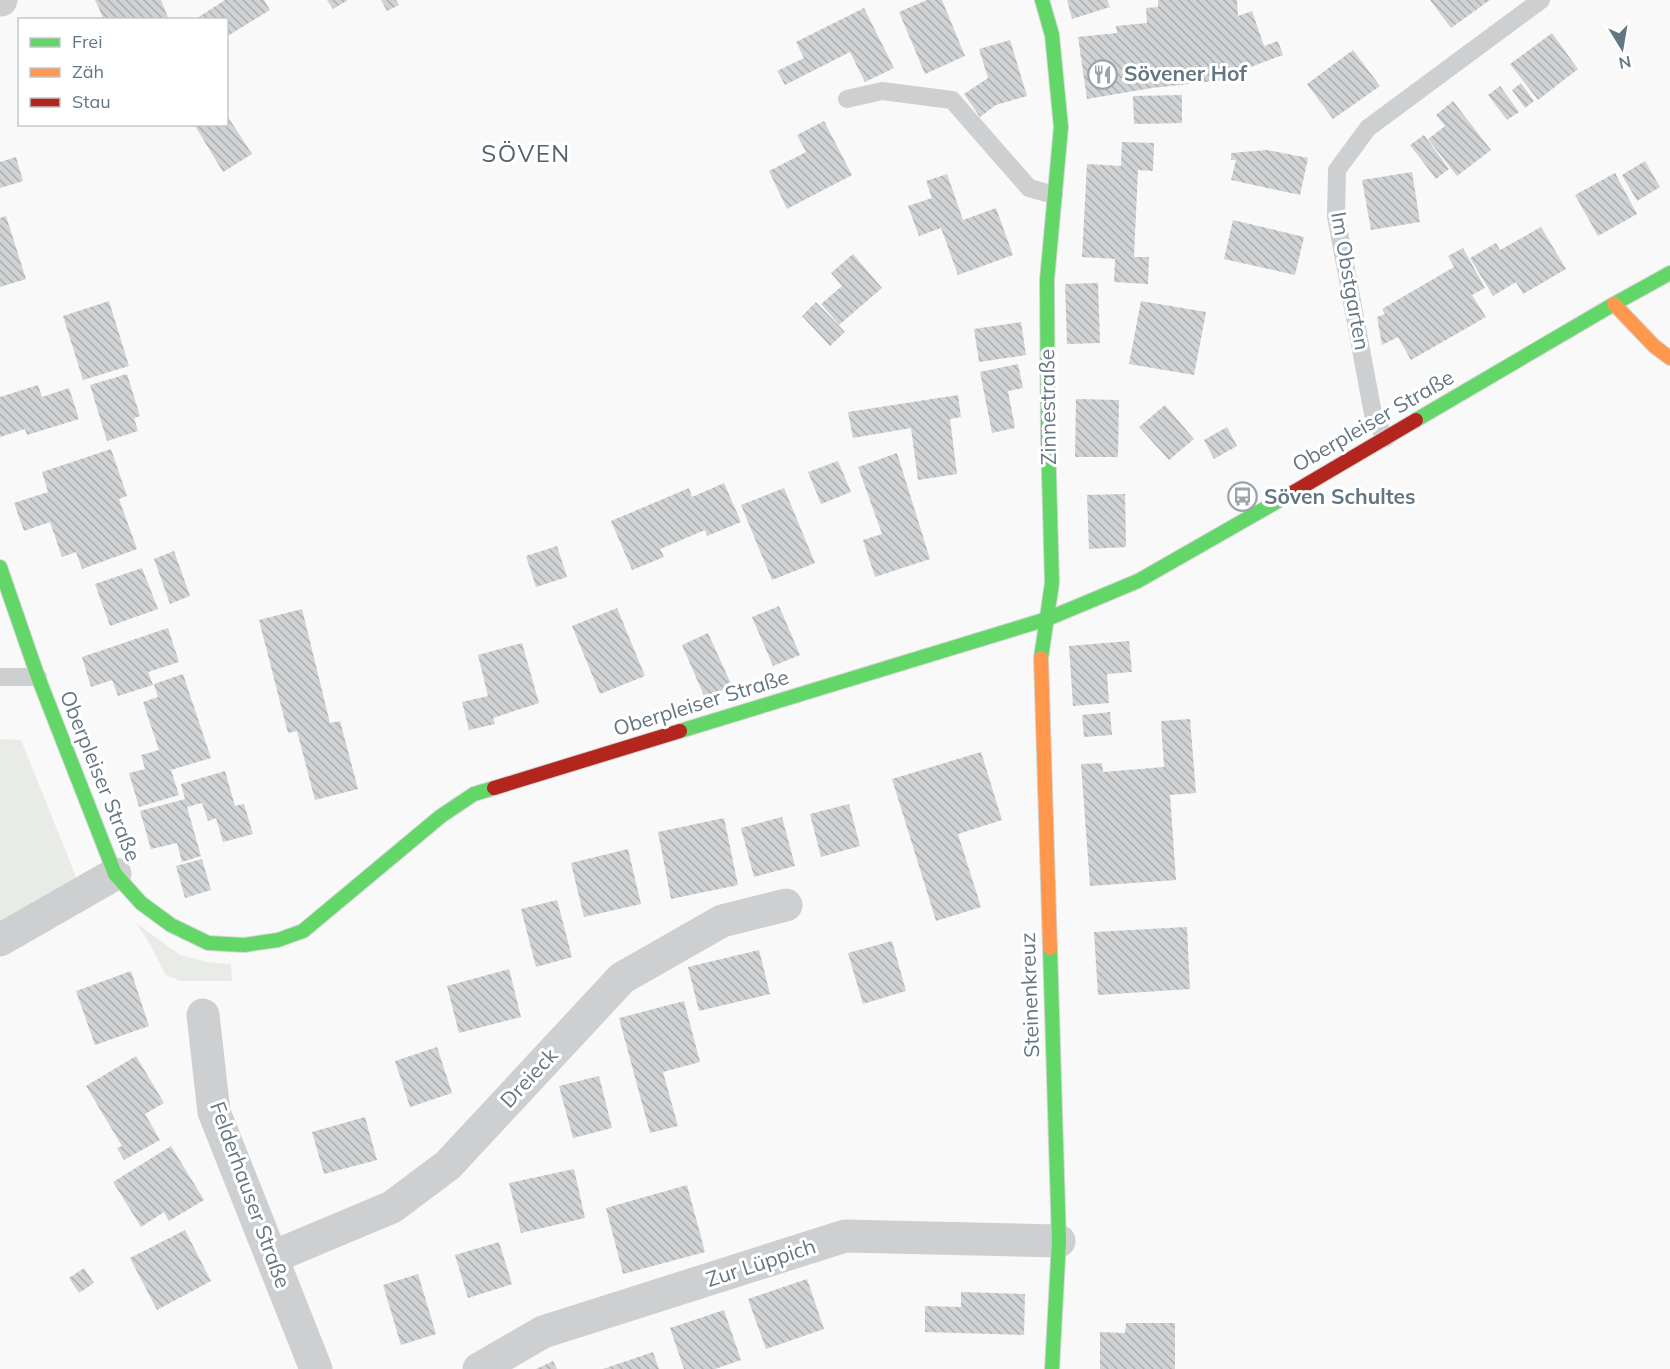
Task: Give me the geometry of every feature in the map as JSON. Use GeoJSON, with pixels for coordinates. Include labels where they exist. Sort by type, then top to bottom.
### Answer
{"type":"FeatureCollection","features":[{"type":"Feature","properties":{"kind":"main road","name":"Zinnestraße"},"geometry":{"type":"LineString","coordinates":[[1042,0],[1052,35],[1061,127],[1047,280],[1052,583],[1047,619]]}},
{"type":"Feature","properties":{"kind":"main road","name":"Oberpleiser Straße"},"geometry":{"type":"LineString","coordinates":[[0,567],[38,677],[115,874],[141,903],[171,925],[208,943],[244,945],[278,940],[303,931],[441,816],[474,794],[1047,619],[1138,581],[1670,273]]}},
{"type":"Feature","properties":{"kind":"main road"},"geometry":{"type":"LineString","coordinates":[[1614,304],[1654,346],[1670,358]]}},
{"type":"Feature","properties":{"kind":"main road","name":"Steinenkreuz"},"geometry":{"type":"LineString","coordinates":[[1047,619],[1041,652],[1059,1241],[1052,1369]]}},
{"type":"Feature","properties":{"kind":"street"},"geometry":{"type":"LineString","coordinates":[[0,940],[115,874]]}},
{"type":"Feature","properties":{"kind":"street","name":"Dreieck"},"geometry":{"type":"LineString","coordinates":[[273,1257],[392,1207],[448,1165],[622,978],[722,921],[786,905]]}},
{"type":"Feature","properties":{"kind":"street","name":"Felderhauser Straße"},"geometry":{"type":"LineString","coordinates":[[203,1015],[214,1112],[316,1369]]}},
{"type":"Feature","properties":{"kind":"street","name":"Zur Lüppich"},"geometry":{"type":"LineString","coordinates":[[479,1369],[543,1332],[846,1236],[1059,1241]]}},
{"type":"Feature","properties":{"kind":"lane","name":"Im Obstgarten"},"geometry":{"type":"LineString","coordinates":[[1386,438],[1374,419],[1336,216],[1337,170],[1368,128],[1541,0]]}},
{"type":"Feature","properties":{"kind":"lane"},"geometry":{"type":"LineString","coordinates":[[847,99],[882,91],[952,100],[1029,188],[1054,195]]}},
{"type":"Feature","properties":{"kind":"lane"},"geometry":{"type":"LineString","coordinates":[[0,677],[38,677]]}},
{"type":"Feature","properties":{"kind":"shaded area"},"geometry":{"type":"Polygon","coordinates":[[[0,739],[21,740],[76,877],[0,924],[0,739]]]}},
{"type":"Feature","properties":{"kind":"shaded area"},"geometry":{"type":"Polygon","coordinates":[[[136,923],[180,955],[207,962],[231,964],[232,981],[180,981],[166,975],[136,923]]]}},
{"type":"Feature","properties":{"kind":"building"},"geometry":{"type":"Polygon","coordinates":[[[95,0],[161,0],[168,18],[103,18],[95,0]]]}},
{"type":"Feature","properties":{"kind":"building"},"geometry":{"type":"Polygon","coordinates":[[[225,0],[264,0],[270,10],[228,36],[228,18],[197,18],[225,0]]]}},
{"type":"Feature","properties":{"kind":"building"},"geometry":{"type":"Polygon","coordinates":[[[327,0],[348,0],[333,9],[327,0]]]}},
{"type":"Feature","properties":{"kind":"building"},"geometry":{"type":"Polygon","coordinates":[[[381,0],[396,0],[399,5],[387,11],[381,0]]]}},
{"type":"Feature","properties":{"kind":"building"},"geometry":{"type":"Polygon","coordinates":[[[927,0],[942,0],[965,56],[925,74],[899,12],[927,0]]]}},
{"type":"Feature","properties":{"kind":"building"},"geometry":{"type":"Polygon","coordinates":[[[1067,0],[1107,0],[1110,7],[1072,19],[1067,0]]]}},
{"type":"Feature","properties":{"kind":"building"},"geometry":{"type":"Polygon","coordinates":[[[1158,0],[1237,0],[1238,16],[1252,11],[1264,46],[1278,41],[1283,55],[1224,77],[1225,80],[1152,88],[1087,99],[1078,37],[1117,33],[1116,26],[1147,23],[1146,8],[1158,7],[1158,0]]]}},
{"type":"Feature","properties":{"kind":"building"},"geometry":{"type":"Polygon","coordinates":[[[1430,0],[1490,0],[1451,28],[1430,0]]]}},
{"type":"Feature","properties":{"kind":"building"},"geometry":{"type":"Polygon","coordinates":[[[864,8],[894,68],[865,82],[850,52],[785,85],[777,71],[804,58],[796,42],[864,8]]]}},
{"type":"Feature","properties":{"kind":"building"},"geometry":{"type":"Polygon","coordinates":[[[1552,33],[1578,69],[1538,100],[1510,64],[1552,33]]]}},
{"type":"Feature","properties":{"kind":"building"},"geometry":{"type":"Polygon","coordinates":[[[1010,40],[1027,96],[996,105],[980,117],[964,94],[988,78],[979,49],[1010,40]]]}},
{"type":"Feature","properties":{"kind":"building"},"geometry":{"type":"Polygon","coordinates":[[[1353,50],[1380,86],[1333,119],[1307,84],[1353,50]]]}},
{"type":"Feature","properties":{"kind":"building"},"geometry":{"type":"Polygon","coordinates":[[[1521,83],[1534,101],[1525,108],[1512,90],[1521,83]]]}},
{"type":"Feature","properties":{"kind":"building"},"geometry":{"type":"Polygon","coordinates":[[[1500,86],[1519,112],[1507,120],[1488,95],[1500,86]]]}},
{"type":"Feature","properties":{"kind":"building"},"geometry":{"type":"Polygon","coordinates":[[[1182,95],[1182,123],[1134,124],[1133,96],[1182,95]]]}},
{"type":"Feature","properties":{"kind":"building"},"geometry":{"type":"Polygon","coordinates":[[[1453,101],[1491,150],[1457,176],[1428,139],[1445,126],[1436,115],[1453,101]]]}},
{"type":"Feature","properties":{"kind":"building"},"geometry":{"type":"Polygon","coordinates":[[[228,117],[252,154],[223,172],[195,126],[228,126],[228,117]]]}},
{"type":"Feature","properties":{"kind":"building"},"geometry":{"type":"Polygon","coordinates":[[[824,121],[852,175],[787,209],[769,171],[806,152],[797,135],[824,121]]]}},
{"type":"Feature","properties":{"kind":"building"},"geometry":{"type":"Polygon","coordinates":[[[1424,135],[1449,169],[1436,179],[1410,145],[1424,135]]]}},
{"type":"Feature","properties":{"kind":"building"},"geometry":{"type":"Polygon","coordinates":[[[1122,142],[1154,143],[1153,171],[1138,170],[1134,257],[1149,257],[1148,284],[1114,282],[1115,259],[1082,257],[1087,164],[1121,166],[1122,142]]]}},
{"type":"Feature","properties":{"kind":"building"},"geometry":{"type":"Polygon","coordinates":[[[1267,150],[1308,158],[1300,195],[1231,180],[1236,160],[1231,160],[1231,153],[1267,150]]]}},
{"type":"Feature","properties":{"kind":"building"},"geometry":{"type":"Polygon","coordinates":[[[16,157],[23,181],[0,188],[0,162],[16,157]]]}},
{"type":"Feature","properties":{"kind":"building"},"geometry":{"type":"Polygon","coordinates":[[[1645,161],[1660,187],[1637,201],[1622,175],[1645,161]]]}},
{"type":"Feature","properties":{"kind":"building"},"geometry":{"type":"Polygon","coordinates":[[[1412,172],[1420,222],[1371,230],[1362,180],[1412,172]]]}},
{"type":"Feature","properties":{"kind":"building"},"geometry":{"type":"Polygon","coordinates":[[[1615,173],[1637,214],[1598,236],[1575,195],[1615,173]]]}},
{"type":"Feature","properties":{"kind":"building"},"geometry":{"type":"Polygon","coordinates":[[[947,174],[963,220],[996,208],[1013,255],[958,275],[941,228],[919,236],[908,206],[932,198],[926,181],[947,174]]]}},
{"type":"Feature","properties":{"kind":"building"},"geometry":{"type":"Polygon","coordinates":[[[6,216],[26,279],[0,287],[0,218],[6,216]]]}},
{"type":"Feature","properties":{"kind":"building"},"geometry":{"type":"Polygon","coordinates":[[[1233,220],[1304,237],[1295,275],[1224,259],[1233,220]]]}},
{"type":"Feature","properties":{"kind":"building"},"geometry":{"type":"Polygon","coordinates":[[[1541,227],[1566,269],[1523,294],[1516,282],[1493,296],[1470,258],[1496,243],[1500,250],[1541,227]]]}},
{"type":"Feature","properties":{"kind":"building"},"geometry":{"type":"Polygon","coordinates":[[[1463,248],[1485,288],[1472,295],[1486,317],[1411,360],[1398,337],[1382,345],[1377,317],[1385,314],[1382,309],[1454,267],[1448,256],[1463,248]]]}},
{"type":"Feature","properties":{"kind":"building"},"geometry":{"type":"Polygon","coordinates":[[[853,254],[882,288],[839,325],[821,304],[842,286],[831,273],[853,254]]]}},
{"type":"Feature","properties":{"kind":"building"},"geometry":{"type":"Polygon","coordinates":[[[1098,283],[1100,343],[1067,344],[1065,284],[1098,283]]]}},
{"type":"Feature","properties":{"kind":"building"},"geometry":{"type":"Polygon","coordinates":[[[109,301],[129,366],[83,380],[63,316],[109,301]]]}},
{"type":"Feature","properties":{"kind":"building"},"geometry":{"type":"Polygon","coordinates":[[[1141,301],[1206,312],[1194,375],[1129,364],[1141,301]]]}},
{"type":"Feature","properties":{"kind":"building"},"geometry":{"type":"Polygon","coordinates":[[[816,302],[845,332],[830,346],[802,316],[816,302]]]}},
{"type":"Feature","properties":{"kind":"building"},"geometry":{"type":"Polygon","coordinates":[[[1021,322],[1026,355],[979,362],[974,329],[1021,322]]]}},
{"type":"Feature","properties":{"kind":"building"},"geometry":{"type":"Polygon","coordinates":[[[1018,364],[1023,388],[1008,391],[1015,428],[992,433],[980,372],[1018,364]]]}},
{"type":"Feature","properties":{"kind":"building"},"geometry":{"type":"Polygon","coordinates":[[[127,374],[140,416],[134,418],[138,431],[107,441],[90,385],[127,374]]]}},
{"type":"Feature","properties":{"kind":"building"},"geometry":{"type":"Polygon","coordinates":[[[38,385],[42,397],[69,388],[79,419],[27,435],[25,429],[0,437],[0,397],[38,385]]]}},
{"type":"Feature","properties":{"kind":"building"},"geometry":{"type":"Polygon","coordinates":[[[958,395],[961,417],[950,419],[957,474],[918,480],[911,428],[853,438],[848,412],[958,395]]]}},
{"type":"Feature","properties":{"kind":"building"},"geometry":{"type":"Polygon","coordinates":[[[1076,399],[1119,400],[1118,457],[1075,457],[1076,399]]]}},
{"type":"Feature","properties":{"kind":"building"},"geometry":{"type":"Polygon","coordinates":[[[1165,405],[1194,439],[1169,460],[1139,427],[1165,405]]]}},
{"type":"Feature","properties":{"kind":"building"},"geometry":{"type":"Polygon","coordinates":[[[1227,427],[1237,446],[1214,459],[1204,440],[1227,427]]]}},
{"type":"Feature","properties":{"kind":"building"},"geometry":{"type":"Polygon","coordinates":[[[111,449],[127,496],[119,499],[137,549],[82,569],[76,552],[62,557],[50,522],[24,531],[14,503],[48,492],[42,472],[111,449]]]}},
{"type":"Feature","properties":{"kind":"building"},"geometry":{"type":"Polygon","coordinates":[[[897,453],[930,559],[875,577],[863,540],[882,534],[858,467],[897,453]]]}},
{"type":"Feature","properties":{"kind":"building"},"geometry":{"type":"Polygon","coordinates":[[[838,461],[851,492],[821,504],[808,472],[838,461]]]}},
{"type":"Feature","properties":{"kind":"building"},"geometry":{"type":"Polygon","coordinates":[[[724,483],[741,522],[707,536],[705,530],[660,549],[664,557],[632,570],[611,521],[689,488],[692,497],[724,483]]]}},
{"type":"Feature","properties":{"kind":"building"},"geometry":{"type":"Polygon","coordinates":[[[784,488],[815,563],[772,580],[741,505],[784,488]]]}},
{"type":"Feature","properties":{"kind":"building"},"geometry":{"type":"Polygon","coordinates":[[[1125,494],[1126,547],[1089,549],[1087,495],[1125,494]]]}},
{"type":"Feature","properties":{"kind":"building"},"geometry":{"type":"Polygon","coordinates":[[[557,546],[567,577],[536,587],[526,556],[557,546]]]}},
{"type":"Feature","properties":{"kind":"building"},"geometry":{"type":"Polygon","coordinates":[[[174,551],[190,596],[170,604],[154,559],[174,551]]]}},
{"type":"Feature","properties":{"kind":"building"},"geometry":{"type":"Polygon","coordinates":[[[142,568],[158,609],[110,626],[95,584],[142,568]]]}},
{"type":"Feature","properties":{"kind":"building"},"geometry":{"type":"Polygon","coordinates":[[[779,606],[800,655],[773,666],[752,617],[779,606]]]}},
{"type":"Feature","properties":{"kind":"building"},"geometry":{"type":"Polygon","coordinates":[[[617,608],[645,676],[600,694],[572,626],[617,608]]]}},
{"type":"Feature","properties":{"kind":"building"},"geometry":{"type":"Polygon","coordinates":[[[302,609],[330,723],[340,721],[358,789],[315,800],[297,731],[288,733],[259,620],[302,609]]]}},
{"type":"Feature","properties":{"kind":"building"},"geometry":{"type":"Polygon","coordinates":[[[168,628],[179,662],[148,672],[153,685],[118,696],[112,680],[91,687],[82,657],[168,628]]]}},
{"type":"Feature","properties":{"kind":"building"},"geometry":{"type":"Polygon","coordinates":[[[708,633],[732,686],[705,698],[682,645],[708,633]]]}},
{"type":"Feature","properties":{"kind":"building"},"geometry":{"type":"Polygon","coordinates":[[[1129,641],[1132,672],[1107,674],[1109,703],[1073,706],[1069,646],[1129,641]]]}},
{"type":"Feature","properties":{"kind":"building"},"geometry":{"type":"Polygon","coordinates":[[[522,643],[539,703],[493,718],[495,724],[469,730],[462,702],[488,696],[478,655],[522,643]]]}},
{"type":"Feature","properties":{"kind":"building"},"geometry":{"type":"Polygon","coordinates":[[[183,674],[211,758],[171,770],[179,795],[139,807],[129,773],[145,769],[141,755],[159,750],[143,702],[158,697],[154,684],[183,674]]]}},
{"type":"Feature","properties":{"kind":"building"},"geometry":{"type":"Polygon","coordinates":[[[1110,712],[1112,735],[1084,737],[1082,715],[1110,712]]]}},
{"type":"Feature","properties":{"kind":"building"},"geometry":{"type":"Polygon","coordinates":[[[1190,719],[1196,793],[1170,795],[1176,880],[1090,886],[1081,764],[1102,763],[1103,772],[1164,767],[1161,721],[1190,719]]]}},
{"type":"Feature","properties":{"kind":"building"},"geometry":{"type":"Polygon","coordinates":[[[981,752],[1002,820],[958,834],[981,907],[936,921],[892,779],[981,752]]]}},
{"type":"Feature","properties":{"kind":"building"},"geometry":{"type":"Polygon","coordinates":[[[225,771],[235,806],[244,804],[253,834],[223,842],[216,818],[208,821],[202,803],[187,807],[201,856],[182,862],[177,843],[151,849],[140,811],[185,799],[181,784],[225,771]]]}},
{"type":"Feature","properties":{"kind":"building"},"geometry":{"type":"Polygon","coordinates":[[[849,804],[860,846],[821,857],[810,814],[849,804]]]}},
{"type":"Feature","properties":{"kind":"building"},"geometry":{"type":"Polygon","coordinates":[[[782,817],[795,866],[754,877],[741,828],[782,817]]]}},
{"type":"Feature","properties":{"kind":"building"},"geometry":{"type":"Polygon","coordinates":[[[724,818],[738,885],[671,899],[658,832],[724,818]]]}},
{"type":"Feature","properties":{"kind":"building"},"geometry":{"type":"Polygon","coordinates":[[[628,849],[641,904],[584,917],[571,863],[628,849]]]}},
{"type":"Feature","properties":{"kind":"building"},"geometry":{"type":"Polygon","coordinates":[[[202,859],[211,890],[185,898],[176,866],[202,859]]]}},
{"type":"Feature","properties":{"kind":"building"},"geometry":{"type":"Polygon","coordinates":[[[557,900],[572,957],[536,967],[521,909],[557,900]]]}},
{"type":"Feature","properties":{"kind":"building"},"geometry":{"type":"Polygon","coordinates":[[[1187,927],[1190,989],[1098,995],[1094,932],[1187,927]]]}},
{"type":"Feature","properties":{"kind":"building"},"geometry":{"type":"Polygon","coordinates":[[[892,941],[906,991],[863,1004],[848,953],[892,941]]]}},
{"type":"Feature","properties":{"kind":"building"},"geometry":{"type":"Polygon","coordinates":[[[759,950],[770,994],[699,1011],[688,967],[759,950]]]}},
{"type":"Feature","properties":{"kind":"building"},"geometry":{"type":"Polygon","coordinates":[[[509,969],[521,1017],[459,1033],[447,986],[509,969]]]}},
{"type":"Feature","properties":{"kind":"building"},"geometry":{"type":"Polygon","coordinates":[[[131,971],[149,1026],[95,1045],[76,991],[131,971]]]}},
{"type":"Feature","properties":{"kind":"building"},"geometry":{"type":"Polygon","coordinates":[[[684,1001],[700,1062],[663,1072],[678,1126],[650,1133],[619,1018],[684,1001]]]}},
{"type":"Feature","properties":{"kind":"building"},"geometry":{"type":"Polygon","coordinates":[[[437,1047],[452,1093],[410,1107],[395,1061],[437,1047]]]}},
{"type":"Feature","properties":{"kind":"building"},"geometry":{"type":"Polygon","coordinates":[[[136,1056],[164,1103],[145,1114],[160,1140],[124,1160],[117,1148],[122,1146],[86,1086],[136,1056]]]}},
{"type":"Feature","properties":{"kind":"building"},"geometry":{"type":"Polygon","coordinates":[[[599,1076],[612,1128],[573,1138],[559,1086],[599,1076]]]}},
{"type":"Feature","properties":{"kind":"building"},"geometry":{"type":"Polygon","coordinates":[[[365,1117],[377,1160],[324,1174],[312,1132],[365,1117]]]}},
{"type":"Feature","properties":{"kind":"building"},"geometry":{"type":"Polygon","coordinates":[[[171,1146],[204,1200],[169,1221],[164,1212],[141,1227],[113,1182],[171,1146]]]}},
{"type":"Feature","properties":{"kind":"building"},"geometry":{"type":"Polygon","coordinates":[[[574,1169],[585,1218],[521,1233],[509,1183],[574,1169]]]}},
{"type":"Feature","properties":{"kind":"building"},"geometry":{"type":"Polygon","coordinates":[[[687,1185],[705,1252],[623,1274],[606,1208],[687,1185]]]}},
{"type":"Feature","properties":{"kind":"building"},"geometry":{"type":"Polygon","coordinates":[[[185,1230],[211,1281],[157,1310],[130,1258],[185,1230]]]}},
{"type":"Feature","properties":{"kind":"building"},"geometry":{"type":"Polygon","coordinates":[[[499,1242],[512,1284],[468,1298],[455,1255],[499,1242]]]}},
{"type":"Feature","properties":{"kind":"building"},"geometry":{"type":"Polygon","coordinates":[[[84,1268],[94,1283],[79,1293],[69,1278],[84,1268]]]}},
{"type":"Feature","properties":{"kind":"building"},"geometry":{"type":"Polygon","coordinates":[[[418,1274],[436,1334],[401,1345],[383,1285],[418,1274]]]}},
{"type":"Feature","properties":{"kind":"building"},"geometry":{"type":"Polygon","coordinates":[[[807,1279],[824,1329],[766,1349],[748,1299],[807,1279]]]}},
{"type":"Feature","properties":{"kind":"building"},"geometry":{"type":"Polygon","coordinates":[[[961,1292],[1025,1294],[1024,1335],[925,1332],[925,1306],[961,1307],[961,1292]]]}},
{"type":"Feature","properties":{"kind":"building"},"geometry":{"type":"Polygon","coordinates":[[[724,1310],[741,1360],[715,1369],[684,1369],[670,1328],[724,1310]]]}},
{"type":"Feature","properties":{"kind":"building"},"geometry":{"type":"Polygon","coordinates":[[[1126,1323],[1175,1323],[1175,1369],[1100,1369],[1100,1332],[1125,1333],[1126,1323]]]}},
{"type":"Feature","properties":{"kind":"building"},"geometry":{"type":"Polygon","coordinates":[[[653,1352],[659,1369],[603,1369],[653,1352]]]}},
{"type":"Feature","properties":{"kind":"building"},"geometry":{"type":"Polygon","coordinates":[[[553,1361],[557,1369],[536,1369],[553,1361]]]}},
{"type":"Feature","properties":{"kind":"traffic: fast"},"geometry":{"type":"LineString","coordinates":[[1041,658],[1052,583],[1047,280],[1061,127],[1052,35],[1042,0]]}},
{"type":"Feature","properties":{"kind":"traffic: fast"},"geometry":{"type":"LineString","coordinates":[[1416,420],[1670,273]]}},
{"type":"Feature","properties":{"kind":"traffic: fast"},"geometry":{"type":"LineString","coordinates":[[680,731],[1047,619],[1138,581],[1292,493]]}},
{"type":"Feature","properties":{"kind":"traffic: fast"},"geometry":{"type":"LineString","coordinates":[[0,567],[38,677],[115,874],[141,903],[171,925],[208,943],[244,945],[278,940],[303,931],[441,816],[474,794],[494,788]]}},
{"type":"Feature","properties":{"kind":"traffic: fast"},"geometry":{"type":"LineString","coordinates":[[1050,948],[1059,1241],[1052,1369]]}},
{"type":"Feature","properties":{"kind":"traffic: slow"},"geometry":{"type":"LineString","coordinates":[[1614,304],[1654,346],[1670,358]]}},
{"type":"Feature","properties":{"kind":"traffic: slow"},"geometry":{"type":"LineString","coordinates":[[1041,658],[1050,948]]}},
{"type":"Feature","properties":{"kind":"traffic: jam"},"geometry":{"type":"LineString","coordinates":[[1292,493],[1416,420]]}},
{"type":"Feature","properties":{"kind":"traffic: jam"},"geometry":{"type":"LineString","coordinates":[[494,788],[680,731]]}},
{"type":"Feature","properties":{"kind":"place","name":"Sövener Hof"},"geometry":{"type":"Point","coordinates":[1103,74]}},
{"type":"Feature","properties":{"kind":"place","name":"Söven Schultes"},"geometry":{"type":"Point","coordinates":[1243,497]}},
{"type":"Feature","properties":{"kind":"district","name":"SÖVEN"},"geometry":{"type":"Point","coordinates":[526,154]}}]}
